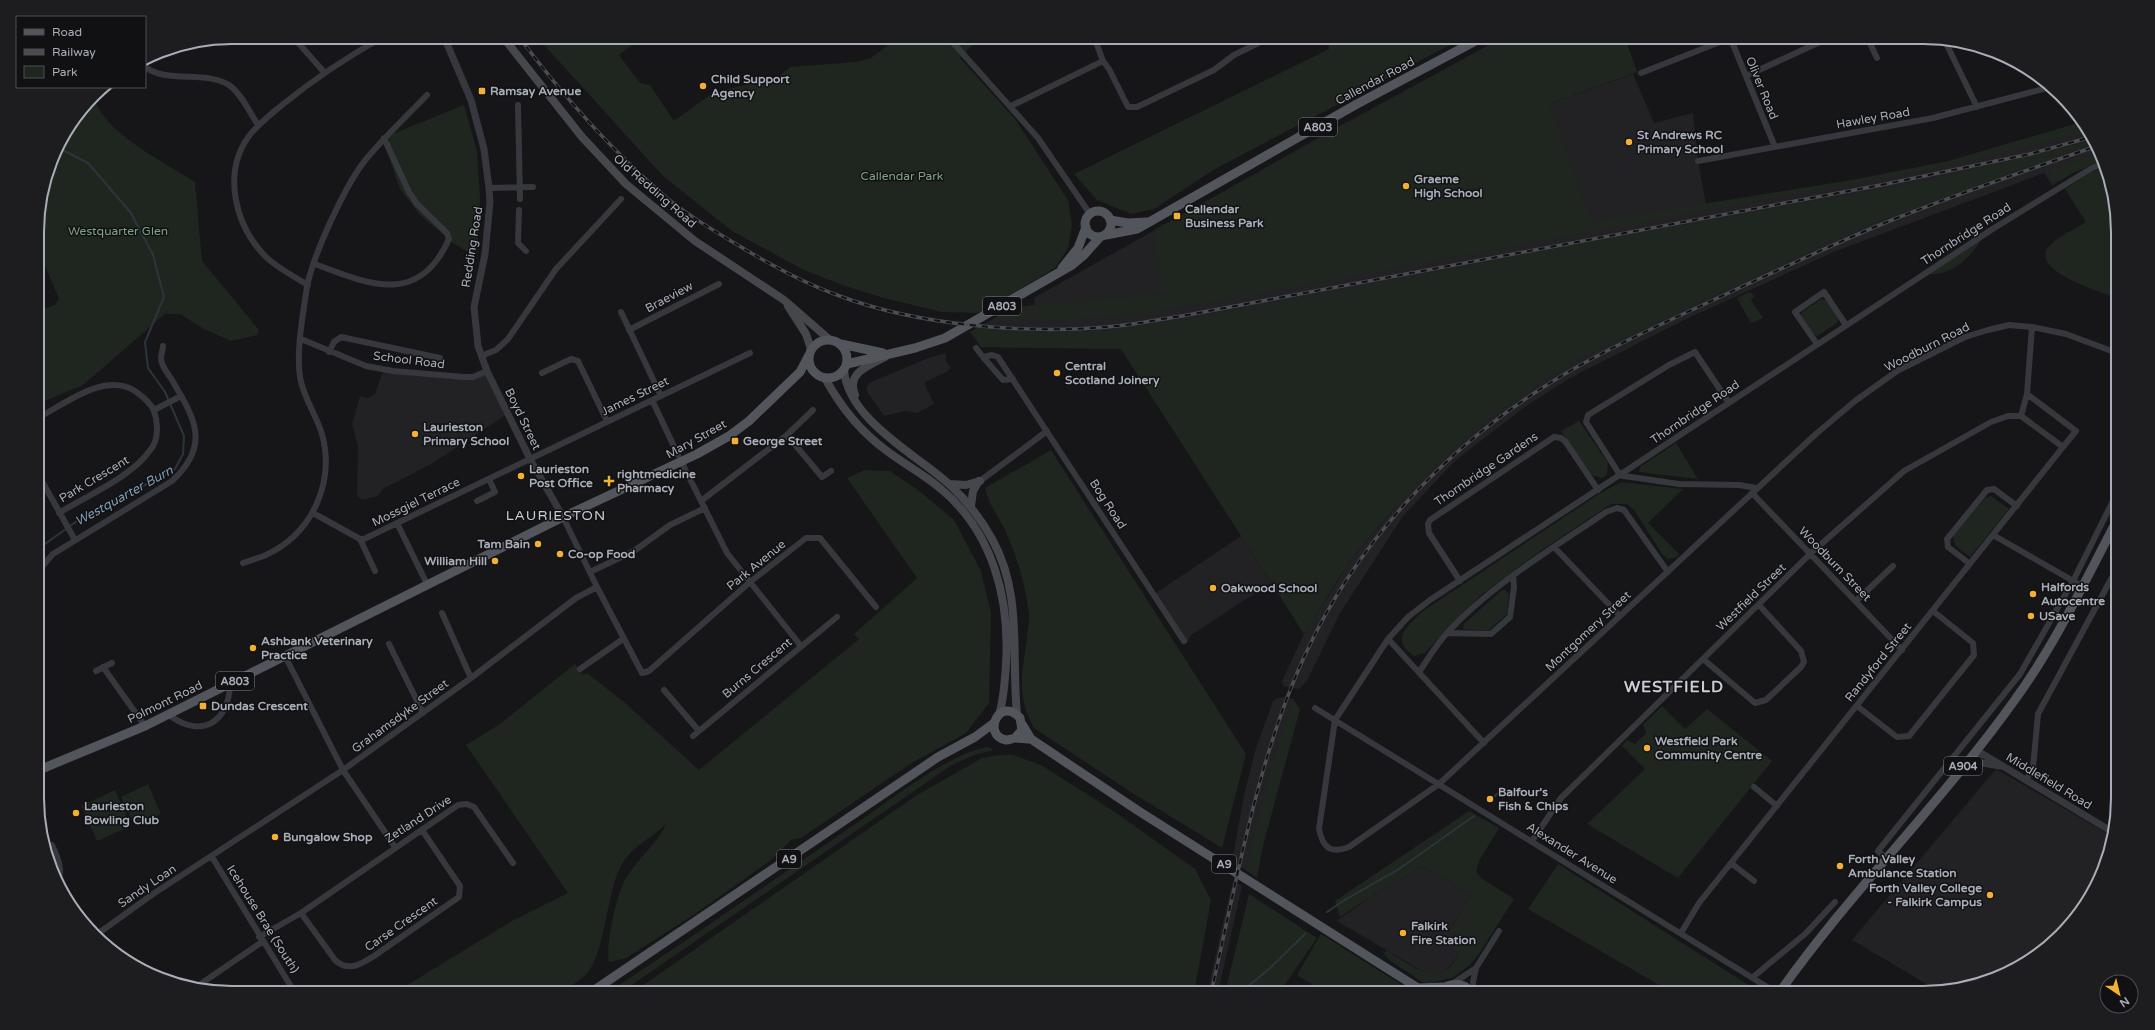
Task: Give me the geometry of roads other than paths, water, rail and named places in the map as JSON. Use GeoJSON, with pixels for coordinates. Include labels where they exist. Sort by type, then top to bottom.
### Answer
{"type":"FeatureCollection","features":[{"type":"Feature","properties":{"kind":"main road","name":"Old Redding Road"},"geometry":{"type":"LineString","coordinates":[[509,44],[582,137],[626,184],[695,241],[784,300],[830,340]]}},
{"type":"Feature","properties":{"kind":"main road","name":"Callendar Road"},"geometry":{"type":"LineString","coordinates":[[1103,236],[1129,232],[1154,220],[1357,104],[1470,44]]}},
{"type":"Feature","properties":{"kind":"main road","name":"A803"},"geometry":{"type":"LineString","coordinates":[[821,376],[836,377],[845,367],[889,353],[932,343],[954,334],[1058,273],[1084,255],[1111,228],[1110,220],[1103,212],[1096,211],[1090,214],[1086,220],[1086,227],[1078,248],[1058,273]]}},
{"type":"Feature","properties":{"kind":"main road","name":"Callendar Road"},"geometry":{"type":"LineString","coordinates":[[1110,220],[1128,223],[1154,220]]}},
{"type":"Feature","properties":{"kind":"main road"},"geometry":{"type":"LineString","coordinates":[[1086,227],[1092,236],[1103,236]]}},
{"type":"Feature","properties":{"kind":"main road","name":"Old Redding Road"},"geometry":{"type":"LineString","coordinates":[[784,300],[803,328],[810,352]]}},
{"type":"Feature","properties":{"kind":"main road","name":"A803"},"geometry":{"type":"LineString","coordinates":[[830,340],[841,344],[889,353]]}},
{"type":"Feature","properties":{"kind":"main road"},"geometry":{"type":"LineString","coordinates":[[830,340],[820,341],[810,352],[810,366],[821,376],[837,399],[868,435],[941,489],[964,512],[985,544],[994,564],[1004,605],[1007,653],[1002,705],[996,719],[996,734],[1005,740],[1015,738],[1031,739]]}},
{"type":"Feature","properties":{"kind":"main road"},"geometry":{"type":"LineString","coordinates":[[841,344],[847,354],[845,381],[851,393],[867,416],[881,430],[949,484],[971,506],[992,540],[1002,561],[1014,604],[1014,679],[1017,714],[1022,724],[1019,735],[1015,738]]}},
{"type":"Feature","properties":{"kind":"main road"},"geometry":{"type":"LineString","coordinates":[[851,393],[852,384],[856,373],[900,351]]}},
{"type":"Feature","properties":{"kind":"main road","name":"Mary Street"},"geometry":{"type":"LineString","coordinates":[[426,582],[563,517],[740,428],[792,380],[803,368],[810,352]]}},
{"type":"Feature","properties":{"kind":"main road","name":"Mary Street"},"geometry":{"type":"LineString","coordinates":[[792,380],[810,374],[821,376]]}},
{"type":"Feature","properties":{"kind":"main road"},"geometry":{"type":"LineString","coordinates":[[949,484],[966,486],[980,481]]}},
{"type":"Feature","properties":{"kind":"main road"},"geometry":{"type":"LineString","coordinates":[[971,506],[973,491],[980,481]]}},
{"type":"Feature","properties":{"kind":"main road","name":"A904"},"geometry":{"type":"LineString","coordinates":[[1783,986],[1834,920],[1964,765],[2030,678],[2052,641],[2111,531]]}},
{"type":"Feature","properties":{"kind":"main road","name":"Polmont Road"},"geometry":{"type":"LineString","coordinates":[[44,768],[145,726],[285,656],[426,582]]}},
{"type":"Feature","properties":{"kind":"main road"},"geometry":{"type":"LineString","coordinates":[[996,719],[1008,711],[1017,714]]}},
{"type":"Feature","properties":{"kind":"main road","name":"A9"},"geometry":{"type":"LineString","coordinates":[[600,986],[938,756],[975,737],[996,719]]}},
{"type":"Feature","properties":{"kind":"main road","name":"A9"},"geometry":{"type":"LineString","coordinates":[[1022,724],[1031,739],[1137,810],[1413,986]]}},
{"type":"Feature","properties":{"kind":"main road","name":"A9"},"geometry":{"type":"LineString","coordinates":[[975,737],[996,734]]}},
{"type":"Feature","properties":{"kind":"street"},"geometry":{"type":"LineString","coordinates":[[299,44],[324,72]]}},
{"type":"Feature","properties":{"kind":"street"},"geometry":{"type":"LineString","coordinates":[[308,285],[280,268],[266,256],[251,239],[241,221],[236,204],[234,184],[236,165],[240,151],[258,125],[324,72],[371,44]]}},
{"type":"Feature","properties":{"kind":"street","name":"Redding Road"},"geometry":{"type":"LineString","coordinates":[[447,44],[471,100],[484,149],[489,188],[490,202],[484,254],[474,307],[476,336],[481,356],[487,371]]}},
{"type":"Feature","properties":{"kind":"street"},"geometry":{"type":"LineString","coordinates":[[954,44],[1038,138],[1090,214]]}},
{"type":"Feature","properties":{"kind":"street"},"geometry":{"type":"LineString","coordinates":[[1097,44],[1103,62],[1109,69],[1128,107],[1137,107],[1214,70],[1234,55],[1257,44]]}},
{"type":"Feature","properties":{"kind":"street"},"geometry":{"type":"LineString","coordinates":[[1640,72],[1714,44]]}},
{"type":"Feature","properties":{"kind":"street","name":"Oliver Road"},"geometry":{"type":"LineString","coordinates":[[1733,44],[1775,148]]}},
{"type":"Feature","properties":{"kind":"street"},"geometry":{"type":"LineString","coordinates":[[1746,76],[1816,44]]}},
{"type":"Feature","properties":{"kind":"street"},"geometry":{"type":"LineString","coordinates":[[1870,44],[1877,58]]}},
{"type":"Feature","properties":{"kind":"street"},"geometry":{"type":"LineString","coordinates":[[1947,46],[1977,107]]}},
{"type":"Feature","properties":{"kind":"street"},"geometry":{"type":"LineString","coordinates":[[1011,106],[1103,62]]}},
{"type":"Feature","properties":{"kind":"street"},"geometry":{"type":"LineString","coordinates":[[146,67],[158,73],[223,82],[233,89],[258,125]]}},
{"type":"Feature","properties":{"kind":"street","name":"Hawley Road"},"geometry":{"type":"LineString","coordinates":[[1698,161],[1933,118],[2044,89]]}},
{"type":"Feature","properties":{"kind":"street"},"geometry":{"type":"LineString","coordinates":[[243,563],[266,555],[280,547],[293,536],[313,512],[325,482],[326,456],[321,431],[300,379],[298,364],[308,285],[323,240],[346,192],[365,160],[384,138],[427,95]]}},
{"type":"Feature","properties":{"kind":"street"},"geometry":{"type":"LineString","coordinates":[[518,105],[520,199]]}},
{"type":"Feature","properties":{"kind":"street"},"geometry":{"type":"LineString","coordinates":[[315,264],[352,278],[385,285],[400,284],[414,280],[430,270],[442,255],[449,239],[447,233],[417,204],[408,192],[384,138]]}},
{"type":"Feature","properties":{"kind":"street","name":"Thornbridge Road"},"geometry":{"type":"LineString","coordinates":[[1335,720],[1388,639],[1408,617],[1729,402],[2000,224],[2092,168],[2099,165]]}},
{"type":"Feature","properties":{"kind":"street"},"geometry":{"type":"LineString","coordinates":[[489,188],[533,187]]}},
{"type":"Feature","properties":{"kind":"street"},"geometry":{"type":"LineString","coordinates":[[481,356],[496,350],[508,339],[556,269],[621,199]]}},
{"type":"Feature","properties":{"kind":"street"},"geometry":{"type":"LineString","coordinates":[[519,210],[518,243],[526,251]]}},
{"type":"Feature","properties":{"kind":"street","name":"Braeview"},"geometry":{"type":"LineString","coordinates":[[629,330],[719,284]]}},
{"type":"Feature","properties":{"kind":"street"},"geometry":{"type":"LineString","coordinates":[[1817,344],[1795,312],[1824,292],[1846,325]]}},
{"type":"Feature","properties":{"kind":"street"},"geometry":{"type":"LineString","coordinates":[[621,312],[661,396]]}},
{"type":"Feature","properties":{"kind":"street","name":"Woodburn Road"},"geometry":{"type":"LineString","coordinates":[[1755,491],[1833,419],[1855,401],[1897,371],[1965,337],[2009,325],[2032,327],[2066,334],[2111,351]]}},
{"type":"Feature","properties":{"kind":"street"},"geometry":{"type":"LineString","coordinates":[[2032,327],[2026,394],[2021,416],[2063,447]]}},
{"type":"Feature","properties":{"kind":"street","name":"School Road"},"geometry":{"type":"LineString","coordinates":[[329,352],[334,342],[341,337],[440,358]]}},
{"type":"Feature","properties":{"kind":"street","name":"School Road"},"geometry":{"type":"LineString","coordinates":[[301,339],[329,352],[366,366],[393,371],[464,377],[473,377],[487,371]]}},
{"type":"Feature","properties":{"kind":"street"},"geometry":{"type":"LineString","coordinates":[[44,565],[53,554],[172,481],[185,469],[192,458],[196,442],[196,432],[193,420],[163,364],[161,359],[163,346]]}},
{"type":"Feature","properties":{"kind":"street"},"geometry":{"type":"LineString","coordinates":[[976,348],[1002,380],[1013,379]]}},
{"type":"Feature","properties":{"kind":"street"},"geometry":{"type":"LineString","coordinates":[[1729,402],[1695,352],[1669,365],[1588,415],[1587,425],[1620,475],[1679,484],[1740,485],[1755,491]]}},
{"type":"Feature","properties":{"kind":"street","name":"James Street"},"geometry":{"type":"LineString","coordinates":[[530,459],[750,353]]}},
{"type":"Feature","properties":{"kind":"street","name":"Bog Road"},"geometry":{"type":"LineString","coordinates":[[983,357],[992,355],[998,357],[1184,641]]}},
{"type":"Feature","properties":{"kind":"street"},"geometry":{"type":"LineString","coordinates":[[542,373],[571,359],[578,361],[607,421]]}},
{"type":"Feature","properties":{"kind":"street","name":"Boyd Street"},"geometry":{"type":"LineString","coordinates":[[487,371],[530,459],[563,517]]}},
{"type":"Feature","properties":{"kind":"street"},"geometry":{"type":"LineString","coordinates":[[44,415],[93,388],[110,384],[119,384],[130,388],[140,394],[154,410],[181,396]]}},
{"type":"Feature","properties":{"kind":"street","name":"Randyford Street"},"geometry":{"type":"LineString","coordinates":[[1681,933],[1699,903],[2076,431],[2026,394]]}},
{"type":"Feature","properties":{"kind":"street"},"geometry":{"type":"LineString","coordinates":[[652,400],[727,553],[800,646]]}},
{"type":"Feature","properties":{"kind":"street","name":"Park Crescent"},"geometry":{"type":"LineString","coordinates":[[58,513],[136,468],[152,448],[158,427],[154,410]]}},
{"type":"Feature","properties":{"kind":"street"},"geometry":{"type":"LineString","coordinates":[[701,501],[787,435],[813,410]]}},
{"type":"Feature","properties":{"kind":"street","name":"Westfield Street"},"geometry":{"type":"LineString","coordinates":[[1532,841],[1561,798],[1810,554],[1904,471],[1991,422],[2008,416],[2021,416]]}},
{"type":"Feature","properties":{"kind":"street"},"geometry":{"type":"LineString","coordinates":[[980,481],[1047,431]]}},
{"type":"Feature","properties":{"kind":"street"},"geometry":{"type":"LineString","coordinates":[[787,435],[822,477],[831,471]]}},
{"type":"Feature","properties":{"kind":"street","name":"Thornbridge Gardens"},"geometry":{"type":"LineString","coordinates":[[1460,581],[1428,533],[1428,524],[1430,520],[1554,437],[1557,436],[1564,441],[1598,490]]}},
{"type":"Feature","properties":{"kind":"street","name":"Mossgiel Terrace"},"geometry":{"type":"LineString","coordinates":[[360,539],[397,523],[530,459]]}},
{"type":"Feature","properties":{"kind":"street"},"geometry":{"type":"LineString","coordinates":[[476,501],[495,492],[489,478]]}},
{"type":"Feature","properties":{"kind":"street","name":"Park Crescent"},"geometry":{"type":"LineString","coordinates":[[44,486],[58,513],[75,540]]}},
{"type":"Feature","properties":{"kind":"street"},"geometry":{"type":"LineString","coordinates":[[1970,564],[1948,547],[1947,539],[1987,490],[1994,489],[2017,506]]}},
{"type":"Feature","properties":{"kind":"street","name":"Woodburn Street"},"geometry":{"type":"LineString","coordinates":[[1755,491],[1810,554],[1902,650]]}},
{"type":"Feature","properties":{"kind":"street","name":"Montgomery Street"},"geometry":{"type":"LineString","coordinates":[[1335,720],[1319,829],[1322,842],[1328,848],[1338,851],[1349,848],[1439,784],[1755,491]]}},
{"type":"Feature","properties":{"kind":"street"},"geometry":{"type":"LineString","coordinates":[[1886,858],[1878,851],[2020,674],[2073,581],[2111,505]]}},
{"type":"Feature","properties":{"kind":"street"},"geometry":{"type":"LineString","coordinates":[[590,572],[634,551],[670,525],[705,508]]}},
{"type":"Feature","properties":{"kind":"street"},"geometry":{"type":"LineString","coordinates":[[1419,672],[1447,633],[1465,615],[1513,576],[1606,512],[1616,508],[1624,510],[1668,572]]}},
{"type":"Feature","properties":{"kind":"street"},"geometry":{"type":"LineString","coordinates":[[313,512],[360,539],[375,570]]}},
{"type":"Feature","properties":{"kind":"street"},"geometry":{"type":"LineString","coordinates":[[563,517],[623,639],[580,669]]}},
{"type":"Feature","properties":{"kind":"street"},"geometry":{"type":"LineString","coordinates":[[397,523],[426,582]]}},
{"type":"Feature","properties":{"kind":"street"},"geometry":{"type":"LineString","coordinates":[[1994,535],[2082,586]]}},
{"type":"Feature","properties":{"kind":"street","name":"Park Avenue"},"geometry":{"type":"LineString","coordinates":[[623,639],[642,672],[649,671],[750,582],[806,538],[820,538],[876,607]]}},
{"type":"Feature","properties":{"kind":"street"},"geometry":{"type":"LineString","coordinates":[[1554,547],[1620,616]]}},
{"type":"Feature","properties":{"kind":"street"},"geometry":{"type":"LineString","coordinates":[[1856,601],[1893,566]]}},
{"type":"Feature","properties":{"kind":"street"},"geometry":{"type":"LineString","coordinates":[[1447,633],[1491,634],[1510,617],[1514,586],[1513,576]]}},
{"type":"Feature","properties":{"kind":"street"},"geometry":{"type":"LineString","coordinates":[[2026,780],[2033,768],[2038,714],[2111,579]]}},
{"type":"Feature","properties":{"kind":"street","name":"Grahamsdyke Street"},"geometry":{"type":"LineString","coordinates":[[212,857],[343,770],[471,678],[576,598],[597,588]]}},
{"type":"Feature","properties":{"kind":"street"},"geometry":{"type":"LineString","coordinates":[[1704,659],[1755,703],[1766,700],[1801,667],[1804,662],[1801,651],[1759,605]]}},
{"type":"Feature","properties":{"kind":"street"},"geometry":{"type":"LineString","coordinates":[[1857,706],[1897,737],[1909,736],[1974,655],[1973,643],[1933,611]]}},
{"type":"Feature","properties":{"kind":"street"},"geometry":{"type":"LineString","coordinates":[[442,613],[471,678]]}},
{"type":"Feature","properties":{"kind":"street","name":"Burns Crescent"},"geometry":{"type":"LineString","coordinates":[[693,736],[800,646],[837,617]]}},
{"type":"Feature","properties":{"kind":"street"},"geometry":{"type":"LineString","coordinates":[[2042,635],[2052,641]]}},
{"type":"Feature","properties":{"kind":"street"},"geometry":{"type":"LineString","coordinates":[[1388,639],[1484,743]]}},
{"type":"Feature","properties":{"kind":"street"},"geometry":{"type":"LineString","coordinates":[[389,644],[423,713]]}},
{"type":"Feature","properties":{"kind":"street"},"geometry":{"type":"LineString","coordinates":[[285,656],[343,770],[395,847]]}},
{"type":"Feature","properties":{"kind":"street"},"geometry":{"type":"LineString","coordinates":[[96,670],[112,662]]}},
{"type":"Feature","properties":{"kind":"street"},"geometry":{"type":"LineString","coordinates":[[103,667],[145,726]]}},
{"type":"Feature","properties":{"kind":"street"},"geometry":{"type":"LineString","coordinates":[[169,714],[183,724],[191,727],[200,727],[211,724],[225,709],[228,701],[230,684]]}},
{"type":"Feature","properties":{"kind":"street"},"geometry":{"type":"LineString","coordinates":[[664,690],[699,731]]}},
{"type":"Feature","properties":{"kind":"street","name":"Alexander Avenue"},"geometry":{"type":"LineString","coordinates":[[1315,708],[1767,986]]}},
{"type":"Feature","properties":{"kind":"street","name":"Middlefield Road"},"geometry":{"type":"LineString","coordinates":[[1976,750],[2108,828]]}},
{"type":"Feature","properties":{"kind":"street"},"geometry":{"type":"LineString","coordinates":[[1964,765],[1976,762],[2006,768]]}},
{"type":"Feature","properties":{"kind":"street"},"geometry":{"type":"LineString","coordinates":[[1754,787],[1777,806]]}},
{"type":"Feature","properties":{"kind":"street","name":"Zetland Drive"},"geometry":{"type":"LineString","coordinates":[[202,983],[261,939],[458,805],[467,804],[474,807],[513,863]]}},
{"type":"Feature","properties":{"kind":"street","name":"Carse Crescent"},"geometry":{"type":"LineString","coordinates":[[301,913],[341,966],[351,967],[361,964],[374,956],[459,897],[460,886],[422,830]]}},
{"type":"Feature","properties":{"kind":"street"},"geometry":{"type":"LineString","coordinates":[[52,845],[60,863],[61,876]]}},
{"type":"Feature","properties":{"kind":"street","name":"Sandy Loan"},"geometry":{"type":"LineString","coordinates":[[100,932],[153,894],[212,857]]}},
{"type":"Feature","properties":{"kind":"street","name":"Icehouse Brae (South)"},"geometry":{"type":"LineString","coordinates":[[212,857],[291,986]]}},
{"type":"Feature","properties":{"kind":"street"},"geometry":{"type":"LineString","coordinates":[[1731,863],[1754,881]]}},
{"type":"Feature","properties":{"kind":"street"},"geometry":{"type":"LineString","coordinates":[[1752,977],[1805,934],[1835,902]]}},
{"type":"Feature","properties":{"kind":"street"},"geometry":{"type":"LineString","coordinates":[[1473,986],[1476,968],[1499,931]]}},
{"type":"Feature","properties":{"kind":"street"},"geometry":{"type":"LineString","coordinates":[[1446,986],[1476,968]]}},
{"type":"Feature","properties":{"kind":"waterway","name":"Westquarter Burn"},"geometry":{"type":"LineString","coordinates":[[44,545],[77,521],[175,469],[183,454],[184,436],[165,392],[148,368],[145,342],[164,297],[153,255],[131,213],[88,163],[63,150]]}},
{"type":"Feature","properties":{"kind":"waterway"},"geometry":{"type":"LineString","coordinates":[[1495,796],[1501,790]]}},
{"type":"Feature","properties":{"kind":"waterway"},"geometry":{"type":"LineString","coordinates":[[1327,912],[1343,901],[1399,869],[1474,816]]}},
{"type":"Feature","properties":{"kind":"waterway"},"geometry":{"type":"LineString","coordinates":[[1248,986],[1269,969],[1305,934]]}},
{"type":"Feature","properties":{"kind":"railway"},"geometry":{"type":"LineString","coordinates":[[524,44],[589,122],[627,161],[667,198],[685,212],[713,230],[752,254],[788,273],[837,295],[869,306],[903,314],[975,326],[1084,329],[1125,325],[1182,316],[1881,185],[2030,154],[2086,138]]}},
{"type":"Feature","properties":{"kind":"railway"},"geometry":{"type":"LineString","coordinates":[[1213,986],[1261,778],[1288,695],[1305,655],[1326,614],[1350,574],[1377,537],[1407,501],[1440,468],[1474,437],[1511,409],[1550,383],[1643,333],[1877,226],[1922,208],[2091,148]]}},
{"type":"Feature","properties":{"kind":"place","name":"Child Support Agency"},"geometry":{"type":"Point","coordinates":[703,86]}},
{"type":"Feature","properties":{"kind":"place","name":"Ramsay Avenue"},"geometry":{"type":"Point","coordinates":[482,91]}},
{"type":"Feature","properties":{"kind":"place","name":"St Andrews RC Primary School"},"geometry":{"type":"Point","coordinates":[1629,142]}},
{"type":"Feature","properties":{"kind":"place","name":"Graeme High School"},"geometry":{"type":"Point","coordinates":[1406,186]}},
{"type":"Feature","properties":{"kind":"place","name":"Callendar Business Park"},"geometry":{"type":"Point","coordinates":[1177,216]}},
{"type":"Feature","properties":{"kind":"place","name":"Central Scotland Joinery"},"geometry":{"type":"Point","coordinates":[1057,373]}},
{"type":"Feature","properties":{"kind":"place","name":"Laurieston Primary School"},"geometry":{"type":"Point","coordinates":[415,434]}},
{"type":"Feature","properties":{"kind":"place","name":"George Street"},"geometry":{"type":"Point","coordinates":[735,441]}},
{"type":"Feature","properties":{"kind":"place","name":"Laurieston Post Office"},"geometry":{"type":"Point","coordinates":[521,476]}},
{"type":"Feature","properties":{"kind":"place","name":"rightmedicine Pharmacy"},"geometry":{"type":"Point","coordinates":[609,481]}},
{"type":"Feature","properties":{"kind":"place","name":"Tam Bain"},"geometry":{"type":"Point","coordinates":[538,544]}},
{"type":"Feature","properties":{"kind":"place","name":"Co-op Food"},"geometry":{"type":"Point","coordinates":[560,554]}},
{"type":"Feature","properties":{"kind":"place","name":"William Hill"},"geometry":{"type":"Point","coordinates":[495,561]}},
{"type":"Feature","properties":{"kind":"place","name":"Oakwood School"},"geometry":{"type":"Point","coordinates":[1213,588]}},
{"type":"Feature","properties":{"kind":"place","name":"Halfords Autocentre"},"geometry":{"type":"Point","coordinates":[2033,594]}},
{"type":"Feature","properties":{"kind":"place","name":"USave"},"geometry":{"type":"Point","coordinates":[2031,616]}},
{"type":"Feature","properties":{"kind":"place","name":"Ashbank Veterinary Practice"},"geometry":{"type":"Point","coordinates":[253,648]}},
{"type":"Feature","properties":{"kind":"place","name":"Dundas Crescent"},"geometry":{"type":"Point","coordinates":[203,706]}},
{"type":"Feature","properties":{"kind":"place","name":"Westfield Park Community Centre"},"geometry":{"type":"Point","coordinates":[1647,748]}},
{"type":"Feature","properties":{"kind":"place","name":"Balfour's Fish & Chips"},"geometry":{"type":"Point","coordinates":[1490,799]}},
{"type":"Feature","properties":{"kind":"place","name":"Laurieston Bowling Club"},"geometry":{"type":"Point","coordinates":[76,813]}},
{"type":"Feature","properties":{"kind":"place","name":"Bungalow Shop"},"geometry":{"type":"Point","coordinates":[275,837]}},
{"type":"Feature","properties":{"kind":"place","name":"Forth Valley Ambulance Station"},"geometry":{"type":"Point","coordinates":[1840,866]}},
{"type":"Feature","properties":{"kind":"place","name":"Forth Valley College - Falkirk Campus"},"geometry":{"type":"Point","coordinates":[1990,895]}},
{"type":"Feature","properties":{"kind":"place","name":"Falkirk Fire Station"},"geometry":{"type":"Point","coordinates":[1403,933]}},
{"type":"Feature","properties":{"kind":"district","name":"LAURIESTON"},"geometry":{"type":"Point","coordinates":[556,515]}},
{"type":"Feature","properties":{"kind":"district","name":"WESTFIELD"},"geometry":{"type":"Point","coordinates":[1674,687]}},
{"type":"Feature","properties":{"kind":"park label","name":"Callendar Park"},"geometry":{"type":"Point","coordinates":[902,176]}},
{"type":"Feature","properties":{"kind":"park label","name":"Westquarter Glen"},"geometry":{"type":"Point","coordinates":[118,231]}}]}
